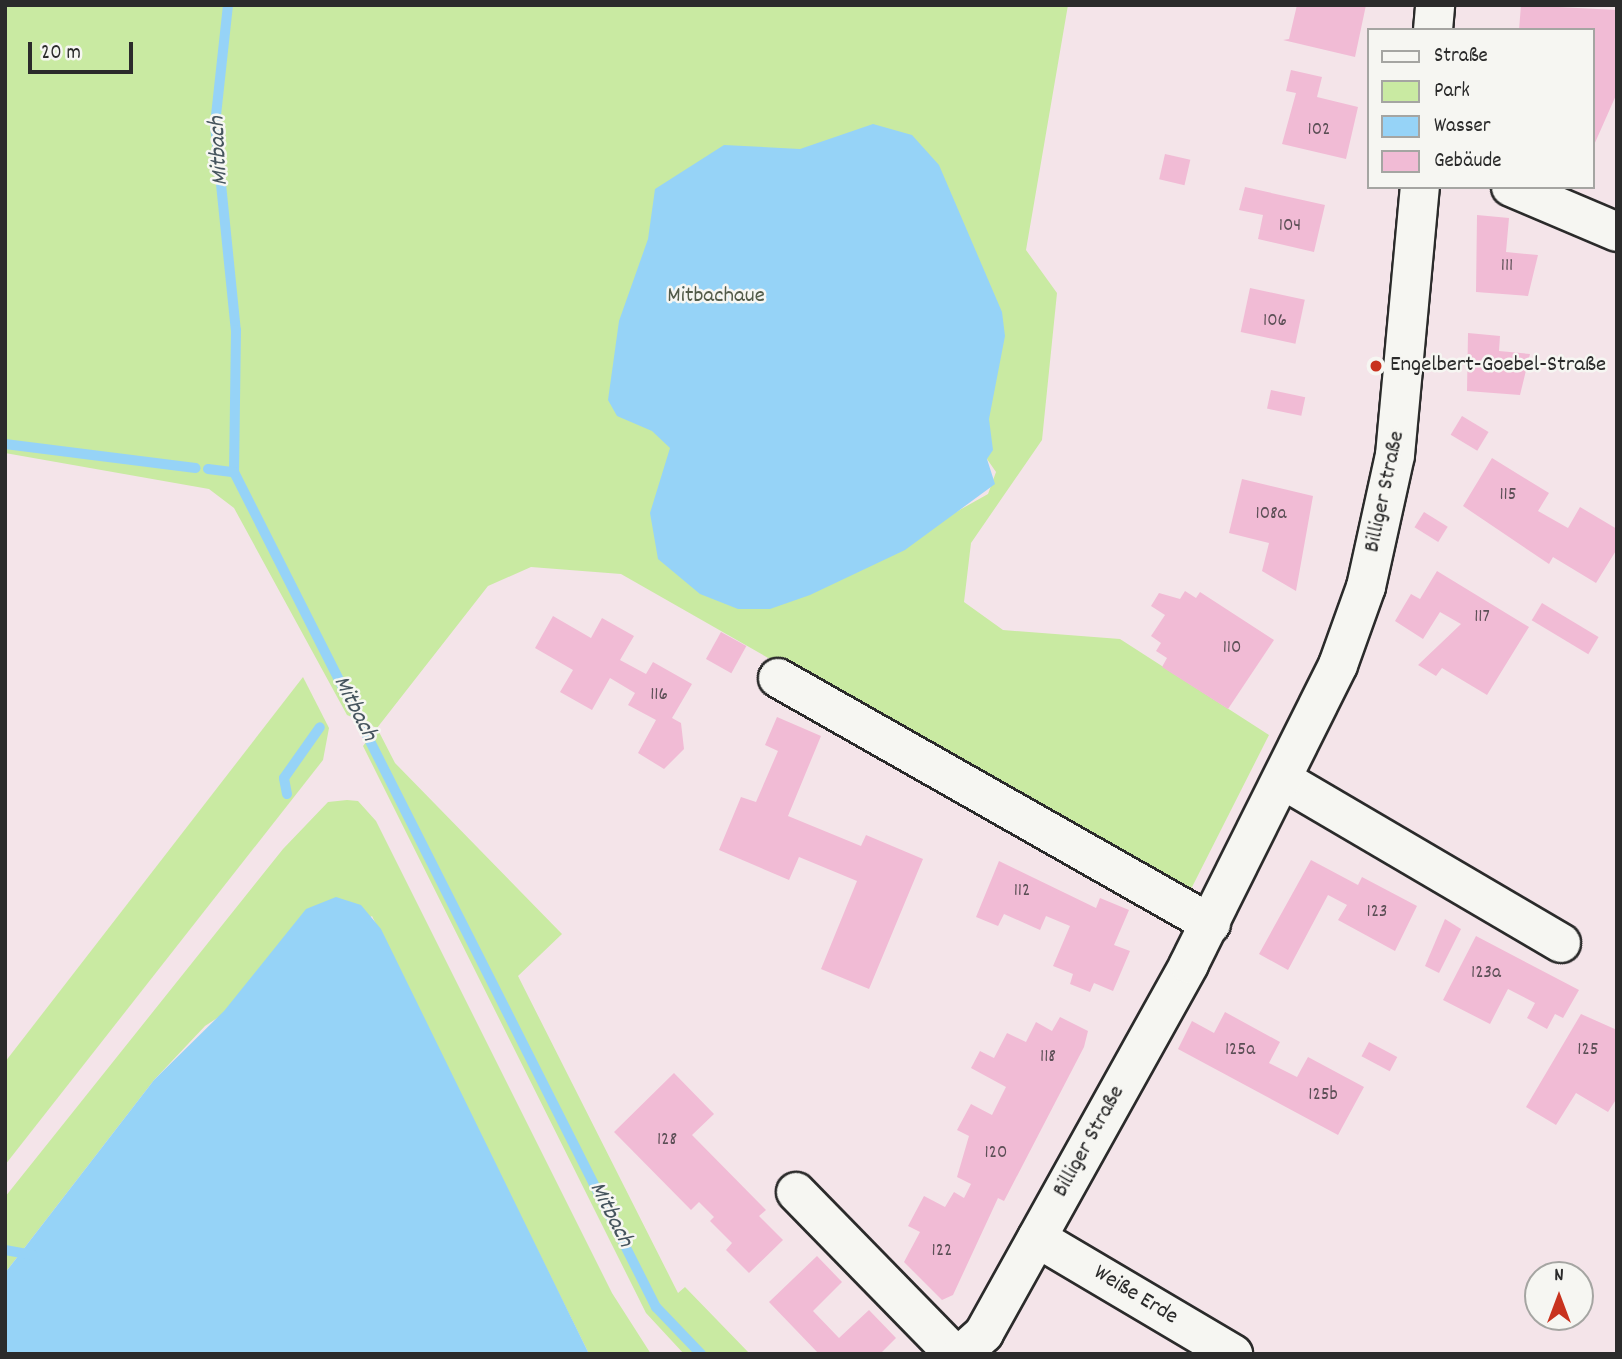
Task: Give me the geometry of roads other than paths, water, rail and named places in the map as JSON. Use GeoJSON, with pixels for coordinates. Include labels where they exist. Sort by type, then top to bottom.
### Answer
{"type":"FeatureCollection","features":[{"type":"Feature","properties":{"kind":"street"},"geometry":{"type":"LineString","coordinates":[[1433,28],[1435,5]]}},
{"type":"Feature","properties":{"kind":"street","name":"Billiger Straße"},"geometry":{"type":"LineString","coordinates":[[961,1354],[984,1333],[1211,924],[1285,781],[1353,626],[1379,536],[1401,419],[1420,189]]}},
{"type":"Feature","properties":{"kind":"street"},"geometry":{"type":"LineString","coordinates":[[1516,189],[1617,232]]}},
{"type":"Feature","properties":{"kind":"street"},"geometry":{"type":"LineString","coordinates":[[778,678],[1211,924]]}},
{"type":"Feature","properties":{"kind":"street"},"geometry":{"type":"LineString","coordinates":[[1285,781],[1560,943]]}},
{"type":"Feature","properties":{"kind":"street"},"geometry":{"type":"LineString","coordinates":[[796,1192],[954,1354]]}},
{"type":"Feature","properties":{"kind":"street","name":"Weiße Erde"},"geometry":{"type":"LineString","coordinates":[[1037,1238],[1233,1354]]}},
{"type":"Feature","properties":{"kind":"water"},"geometry":{"type":"Polygon","coordinates":[[[873,124],[912,135],[939,165],[1002,312],[1005,336],[989,419],[993,450],[987,459],[995,484],[905,550],[810,595],[770,609],[738,609],[700,594],[658,559],[650,513],[670,448],[652,431],[617,416],[608,400],[619,321],[648,239],[655,189],[724,145],[800,149],[873,124]]]}},
{"type":"Feature","properties":{"kind":"water"},"geometry":{"type":"Polygon","coordinates":[[[336,897],[361,905],[381,929],[589,1354],[5,1354],[5,1273],[154,1080],[224,1011],[306,909],[336,897]]]}},
{"type":"Feature","properties":{"kind":"waterway","name":"Mitbach"},"geometry":{"type":"LineString","coordinates":[[228,5],[215,125],[236,330],[234,472],[656,1307],[701,1354]]}},
{"type":"Feature","properties":{"kind":"waterway"},"geometry":{"type":"LineString","coordinates":[[5,444],[195,468]]}},
{"type":"Feature","properties":{"kind":"waterway"},"geometry":{"type":"LineString","coordinates":[[208,469],[234,472]]}},
{"type":"Feature","properties":{"kind":"waterway"},"geometry":{"type":"LineString","coordinates":[[287,794],[284,778],[320,727]]}},
{"type":"Feature","properties":{"kind":"waterway"},"geometry":{"type":"LineString","coordinates":[[5,1250],[33,1255]]}},
{"type":"Feature","properties":{"kind":"place","name":"Engelbert-Goebel-Straße"},"geometry":{"type":"Point","coordinates":[1376,366]}},
{"type":"Feature","properties":{"kind":"park label","name":"Mitbachaue"},"geometry":{"type":"Point","coordinates":[716,297]}}]}
